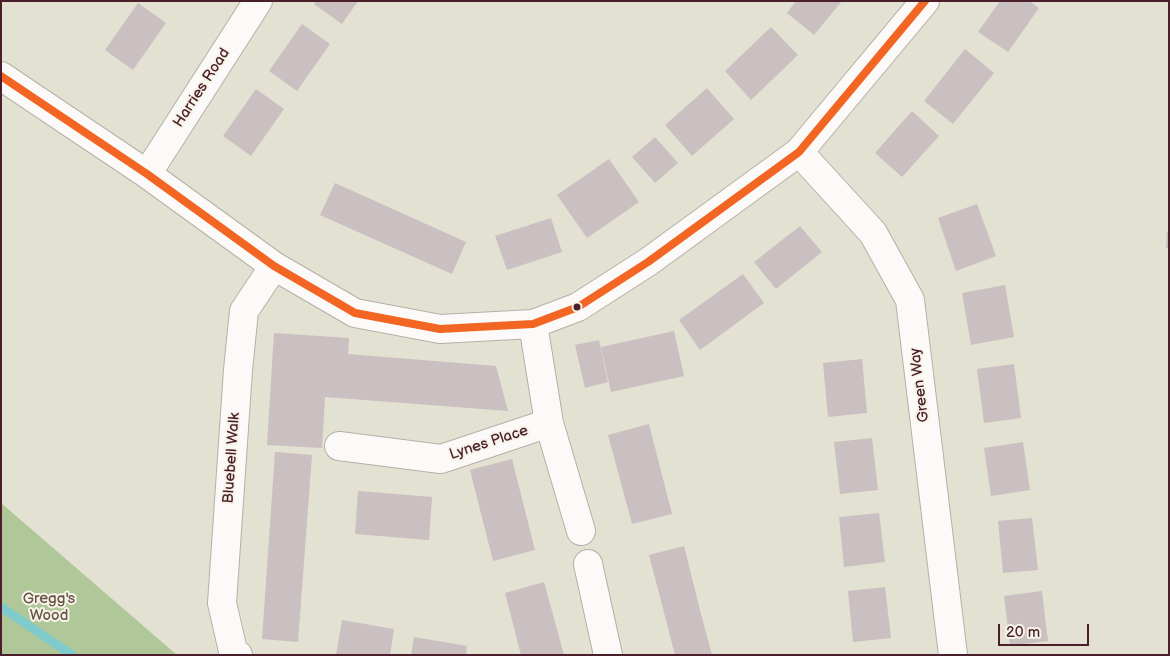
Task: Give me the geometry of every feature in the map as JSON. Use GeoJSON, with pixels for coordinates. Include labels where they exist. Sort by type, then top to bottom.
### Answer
{"type":"FeatureCollection","features":[{"type":"Feature","properties":{"kind":"street","name":"Harries Road"},"geometry":{"type":"LineString","coordinates":[[147,174],[258,1]]}},
{"type":"Feature","properties":{"kind":"street"},"geometry":{"type":"LineString","coordinates":[[1,76],[147,174],[274,266],[355,314],[440,329],[533,324],[578,307],[648,262],[798,152],[925,1]]}},
{"type":"Feature","properties":{"kind":"street","name":"Green Way"},"geometry":{"type":"LineString","coordinates":[[798,152],[873,233],[910,300],[953,655]]}},
{"type":"Feature","properties":{"kind":"street","name":"Bluebell Walk"},"geometry":{"type":"LineString","coordinates":[[238,655],[233,651],[222,603],[238,370],[244,311],[274,266]]}},
{"type":"Feature","properties":{"kind":"street","name":"Lynes Place"},"geometry":{"type":"LineString","coordinates":[[533,324],[549,423],[581,531]]}},
{"type":"Feature","properties":{"kind":"street","name":"Lynes Place"},"geometry":{"type":"LineString","coordinates":[[339,446],[441,459],[549,423]]}},
{"type":"Feature","properties":{"kind":"street"},"geometry":{"type":"LineString","coordinates":[[588,564],[608,655]]}},
{"type":"Feature","properties":{"kind":"green space","name":"Gregg's Wood"},"geometry":{"type":"Polygon","coordinates":[[[1,503],[177,655],[1,655],[1,503]]]}},
{"type":"Feature","properties":{"kind":"building"},"geometry":{"type":"Polygon","coordinates":[[[316,1],[358,1],[342,24],[314,4],[316,1]]]}},
{"type":"Feature","properties":{"kind":"building"},"geometry":{"type":"Polygon","coordinates":[[[796,1],[842,1],[814,35],[787,13],[796,1]]]}},
{"type":"Feature","properties":{"kind":"building"},"geometry":{"type":"Polygon","coordinates":[[[1000,1],[1029,1],[1039,8],[1008,52],[978,32],[1000,1]]]}},
{"type":"Feature","properties":{"kind":"building"},"geometry":{"type":"Polygon","coordinates":[[[138,3],[166,23],[133,70],[105,50],[138,3]]]}},
{"type":"Feature","properties":{"kind":"building"},"geometry":{"type":"Polygon","coordinates":[[[302,24],[330,44],[297,91],[269,71],[302,24]]]}},
{"type":"Feature","properties":{"kind":"building"},"geometry":{"type":"Polygon","coordinates":[[[771,27],[798,55],[751,100],[725,71],[771,27]]]}},
{"type":"Feature","properties":{"kind":"building"},"geometry":{"type":"Polygon","coordinates":[[[965,49],[994,73],[953,124],[924,101],[965,49]]]}},
{"type":"Feature","properties":{"kind":"building"},"geometry":{"type":"Polygon","coordinates":[[[707,88],[734,119],[692,156],[665,125],[707,88]]]}},
{"type":"Feature","properties":{"kind":"building"},"geometry":{"type":"Polygon","coordinates":[[[256,89],[284,109],[251,156],[223,136],[256,89]]]}},
{"type":"Feature","properties":{"kind":"building"},"geometry":{"type":"Polygon","coordinates":[[[912,111],[939,136],[902,177],[875,153],[912,111]]]}},
{"type":"Feature","properties":{"kind":"building"},"geometry":{"type":"Polygon","coordinates":[[[655,137],[678,163],[655,183],[632,157],[655,137]]]}},
{"type":"Feature","properties":{"kind":"building"},"geometry":{"type":"Polygon","coordinates":[[[609,159],[639,202],[587,238],[557,195],[609,159]]]}},
{"type":"Feature","properties":{"kind":"building"},"geometry":{"type":"Polygon","coordinates":[[[335,183],[466,242],[452,274],[320,215],[335,183]]]}},
{"type":"Feature","properties":{"kind":"building"},"geometry":{"type":"Polygon","coordinates":[[[977,204],[996,256],[956,271],[938,218],[977,204]]]}},
{"type":"Feature","properties":{"kind":"building"},"geometry":{"type":"Polygon","coordinates":[[[551,218],[562,252],[507,270],[495,236],[551,218]]]}},
{"type":"Feature","properties":{"kind":"building"},"geometry":{"type":"Polygon","coordinates":[[[800,226],[822,252],[776,289],[754,262],[800,226]]]}},
{"type":"Feature","properties":{"kind":"building"},"geometry":{"type":"Polygon","coordinates":[[[1167,232],[1169,232],[1169,249],[1166,248],[1167,232]]]}},
{"type":"Feature","properties":{"kind":"building"},"geometry":{"type":"Polygon","coordinates":[[[743,274],[764,303],[700,350],[679,320],[743,274]]]}},
{"type":"Feature","properties":{"kind":"building"},"geometry":{"type":"Polygon","coordinates":[[[1005,285],[1014,337],[971,345],[962,293],[1005,285]]]}},
{"type":"Feature","properties":{"kind":"building"},"geometry":{"type":"Polygon","coordinates":[[[674,331],[684,376],[611,392],[601,347],[674,331]]]}},
{"type":"Feature","properties":{"kind":"building"},"geometry":{"type":"Polygon","coordinates":[[[274,333],[349,338],[348,354],[496,366],[508,411],[325,397],[322,448],[267,445],[274,333]]]}},
{"type":"Feature","properties":{"kind":"building"},"geometry":{"type":"Polygon","coordinates":[[[599,340],[608,382],[585,388],[575,345],[599,340]]]}},
{"type":"Feature","properties":{"kind":"building"},"geometry":{"type":"Polygon","coordinates":[[[862,359],[867,413],[828,417],[823,363],[862,359]]]}},
{"type":"Feature","properties":{"kind":"building"},"geometry":{"type":"Polygon","coordinates":[[[1014,364],[1021,418],[984,423],[977,369],[1014,364]]]}},
{"type":"Feature","properties":{"kind":"building"},"geometry":{"type":"Polygon","coordinates":[[[649,424],[672,514],[632,524],[608,435],[649,424]]]}},
{"type":"Feature","properties":{"kind":"building"},"geometry":{"type":"Polygon","coordinates":[[[872,438],[878,490],[840,494],[834,442],[872,438]]]}},
{"type":"Feature","properties":{"kind":"building"},"geometry":{"type":"Polygon","coordinates":[[[1023,442],[1030,490],[991,496],[984,448],[1023,442]]]}},
{"type":"Feature","properties":{"kind":"building"},"geometry":{"type":"Polygon","coordinates":[[[275,452],[312,455],[298,642],[262,639],[275,452]]]}},
{"type":"Feature","properties":{"kind":"building"},"geometry":{"type":"Polygon","coordinates":[[[512,459],[535,550],[493,561],[470,470],[512,459]]]}},
{"type":"Feature","properties":{"kind":"building"},"geometry":{"type":"Polygon","coordinates":[[[358,491],[432,497],[429,540],[355,534],[358,491]]]}},
{"type":"Feature","properties":{"kind":"building"},"geometry":{"type":"Polygon","coordinates":[[[879,513],[885,562],[844,567],[839,517],[879,513]]]}},
{"type":"Feature","properties":{"kind":"building"},"geometry":{"type":"Polygon","coordinates":[[[1032,518],[1038,570],[1003,573],[998,521],[1032,518]]]}},
{"type":"Feature","properties":{"kind":"building"},"geometry":{"type":"Polygon","coordinates":[[[684,546],[712,655],[675,655],[649,555],[684,546]]]}},
{"type":"Feature","properties":{"kind":"building"},"geometry":{"type":"Polygon","coordinates":[[[544,582],[564,655],[521,655],[505,593],[544,582]]]}},
{"type":"Feature","properties":{"kind":"building"},"geometry":{"type":"Polygon","coordinates":[[[885,587],[891,638],[853,642],[848,591],[885,587]]]}},
{"type":"Feature","properties":{"kind":"building"},"geometry":{"type":"Polygon","coordinates":[[[1042,591],[1048,641],[1010,646],[1004,596],[1042,591]]]}},
{"type":"Feature","properties":{"kind":"building"},"geometry":{"type":"Polygon","coordinates":[[[342,620],[394,629],[390,655],[336,655],[342,620]]]}},
{"type":"Feature","properties":{"kind":"building"},"geometry":{"type":"Polygon","coordinates":[[[414,637],[467,646],[466,655],[411,655],[414,637]]]}},
{"type":"Feature","properties":{"kind":"waterway"},"geometry":{"type":"LineString","coordinates":[[1,607],[72,655]]}},
{"type":"Feature","properties":{"kind":"transit line"},"geometry":{"type":"LineString","coordinates":[[1,76],[147,174],[274,266],[355,313],[440,329],[533,324],[578,307],[648,262],[799,152],[925,1]]}}]}
